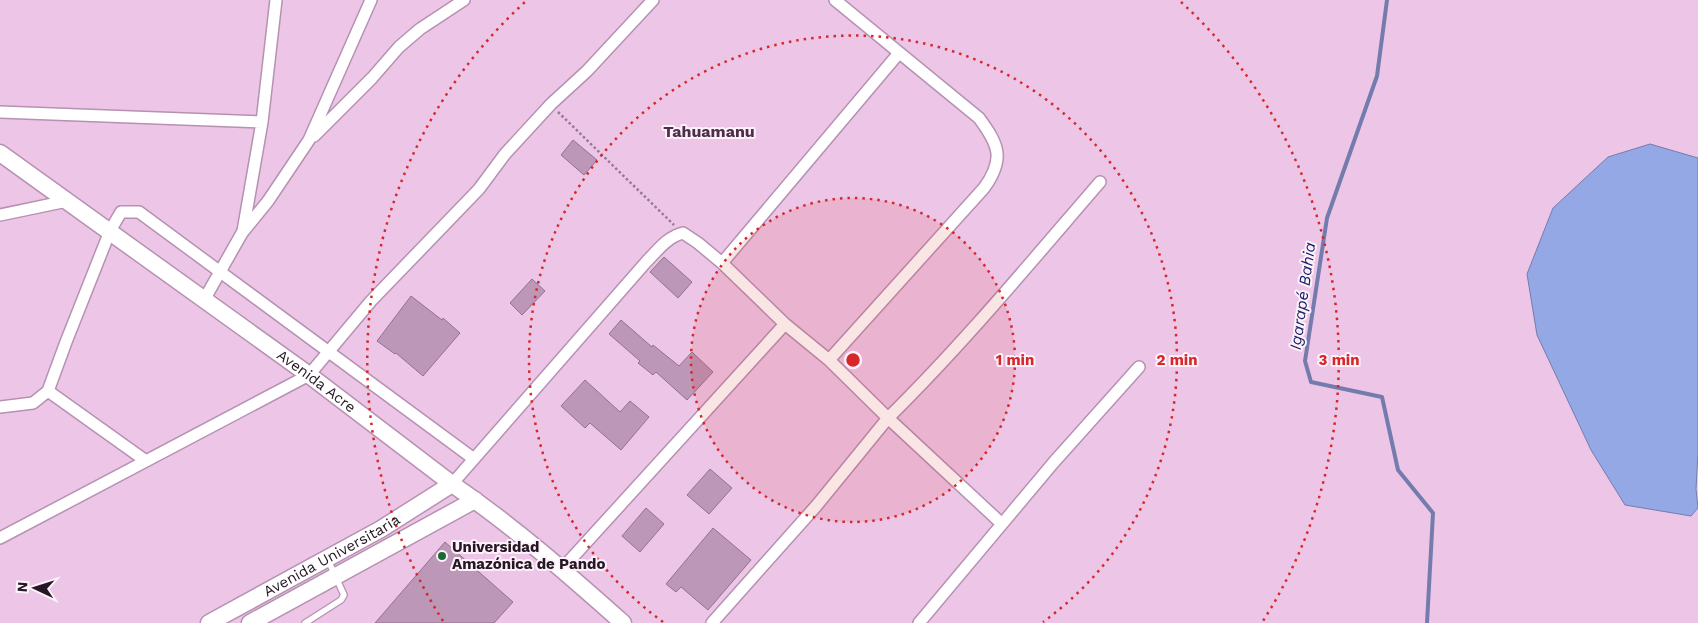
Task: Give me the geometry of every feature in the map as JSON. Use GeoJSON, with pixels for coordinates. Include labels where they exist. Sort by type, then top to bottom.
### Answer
{"type":"FeatureCollection","features":[{"type":"Feature","properties":{"kind":"main road","name":"Avenida Acre"},"geometry":{"type":"LineString","coordinates":[[0,153],[309,375],[475,500],[562,569],[623,623]]}},
{"type":"Feature","properties":{"kind":"main road","name":"Avenida Universitaria"},"geometry":{"type":"LineString","coordinates":[[208,623],[381,529],[452,484]]}},
{"type":"Feature","properties":{"kind":"main road","name":"Avenida Universitaria"},"geometry":{"type":"LineString","coordinates":[[250,623],[475,500]]}},
{"type":"Feature","properties":{"kind":"main road"},"geometry":{"type":"LineString","coordinates":[[254,598],[265,615]]}},
{"type":"Feature","properties":{"kind":"street"},"geometry":{"type":"LineString","coordinates":[[242,234],[262,122],[276,0]]}},
{"type":"Feature","properties":{"kind":"street"},"geometry":{"type":"LineString","coordinates":[[204,300],[242,234],[268,201],[309,140],[371,0]]}},
{"type":"Feature","properties":{"kind":"street"},"geometry":{"type":"LineString","coordinates":[[309,140],[372,78],[399,47],[420,29],[464,0]]}},
{"type":"Feature","properties":{"kind":"street"},"geometry":{"type":"LineString","coordinates":[[0,538],[309,375],[370,301],[479,189],[505,154],[551,104],[587,71],[653,0]]}},
{"type":"Feature","properties":{"kind":"street"},"geometry":{"type":"LineString","coordinates":[[829,360],[978,196],[993,174],[996,166],[996,145],[991,134],[979,118],[835,0]]}},
{"type":"Feature","properties":{"kind":"street"},"geometry":{"type":"LineString","coordinates":[[722,263],[899,54]]}},
{"type":"Feature","properties":{"kind":"street"},"geometry":{"type":"LineString","coordinates":[[0,112],[262,122]]}},
{"type":"Feature","properties":{"kind":"street"},"geometry":{"type":"LineString","coordinates":[[712,623],[817,505],[888,418],[994,304],[1100,182]]}},
{"type":"Feature","properties":{"kind":"street"},"geometry":{"type":"LineString","coordinates":[[0,215],[67,201]]}},
{"type":"Feature","properties":{"kind":"street"},"geometry":{"type":"LineString","coordinates":[[0,407],[33,404],[48,392],[110,231],[121,212],[139,212],[474,459]]}},
{"type":"Feature","properties":{"kind":"street"},"geometry":{"type":"LineString","coordinates":[[452,484],[647,261],[667,240],[682,233],[698,243],[722,263],[786,324],[829,360],[888,418],[1002,524]]}},
{"type":"Feature","properties":{"kind":"street"},"geometry":{"type":"LineString","coordinates":[[562,569],[786,324]]}},
{"type":"Feature","properties":{"kind":"street"},"geometry":{"type":"LineString","coordinates":[[919,623],[1054,462],[1140,367]]}},
{"type":"Feature","properties":{"kind":"street"},"geometry":{"type":"LineString","coordinates":[[48,392],[146,461]]}},
{"type":"Feature","properties":{"kind":"lane"},"geometry":{"type":"LineString","coordinates":[[305,623],[341,600],[344,595],[327,558]]}},
{"type":"Feature","properties":{"kind":"path"},"geometry":{"type":"LineString","coordinates":[[551,104],[682,233]]}},
{"type":"Feature","properties":{"kind":"water"},"geometry":{"type":"Polygon","coordinates":[[[1650,144],[1698,158],[1698,452],[1696,489],[1698,508],[1691,516],[1625,505],[1591,450],[1537,335],[1527,274],[1553,208],[1608,157],[1650,144]]]}},
{"type":"Feature","properties":{"kind":"building"},"geometry":{"type":"Polygon","coordinates":[[[573,140],[597,160],[584,175],[561,155],[573,140]]]}},
{"type":"Feature","properties":{"kind":"building"},"geometry":{"type":"Polygon","coordinates":[[[664,257],[692,282],[678,298],[650,272],[664,257]]]}},
{"type":"Feature","properties":{"kind":"building"},"geometry":{"type":"Polygon","coordinates":[[[532,279],[545,291],[522,315],[510,303],[532,279]]]}},
{"type":"Feature","properties":{"kind":"building"},"geometry":{"type":"Polygon","coordinates":[[[411,296],[442,320],[443,318],[460,333],[423,376],[396,353],[377,341],[411,296]]]}},
{"type":"Feature","properties":{"kind":"building"},"geometry":{"type":"Polygon","coordinates":[[[621,320],[652,347],[653,345],[679,366],[692,352],[713,372],[687,400],[656,372],[653,375],[638,363],[640,361],[609,334],[621,320]]]}},
{"type":"Feature","properties":{"kind":"building"},"geometry":{"type":"Polygon","coordinates":[[[585,380],[620,412],[630,401],[649,417],[621,450],[590,423],[585,428],[561,406],[585,380]]]}},
{"type":"Feature","properties":{"kind":"building"},"geometry":{"type":"Polygon","coordinates":[[[710,469],[732,488],[709,514],[687,495],[710,469]]]}},
{"type":"Feature","properties":{"kind":"building"},"geometry":{"type":"Polygon","coordinates":[[[646,508],[664,524],[640,552],[622,536],[646,508]]]}},
{"type":"Feature","properties":{"kind":"building"},"geometry":{"type":"Polygon","coordinates":[[[713,528],[751,560],[708,610],[681,587],[676,592],[666,584],[713,528]]]}},
{"type":"Feature","properties":{"kind":"building"},"geometry":{"type":"Polygon","coordinates":[[[445,542],[513,602],[494,623],[375,623],[445,542]]]}},
{"type":"Feature","properties":{"kind":"waterway","name":"Igarapé Bahia"},"geometry":{"type":"LineString","coordinates":[[1387,0],[1377,76],[1327,218],[1305,361],[1311,382],[1382,397],[1398,470],[1433,513],[1427,623]]}},
{"type":"Feature","properties":{"kind":"place","name":"Universidad Amazónica de Pando"},"geometry":{"type":"Point","coordinates":[442,556]}},
{"type":"Feature","properties":{"kind":"district","name":"Tahuamanu"},"geometry":{"type":"Point","coordinates":[709,131]}}]}
